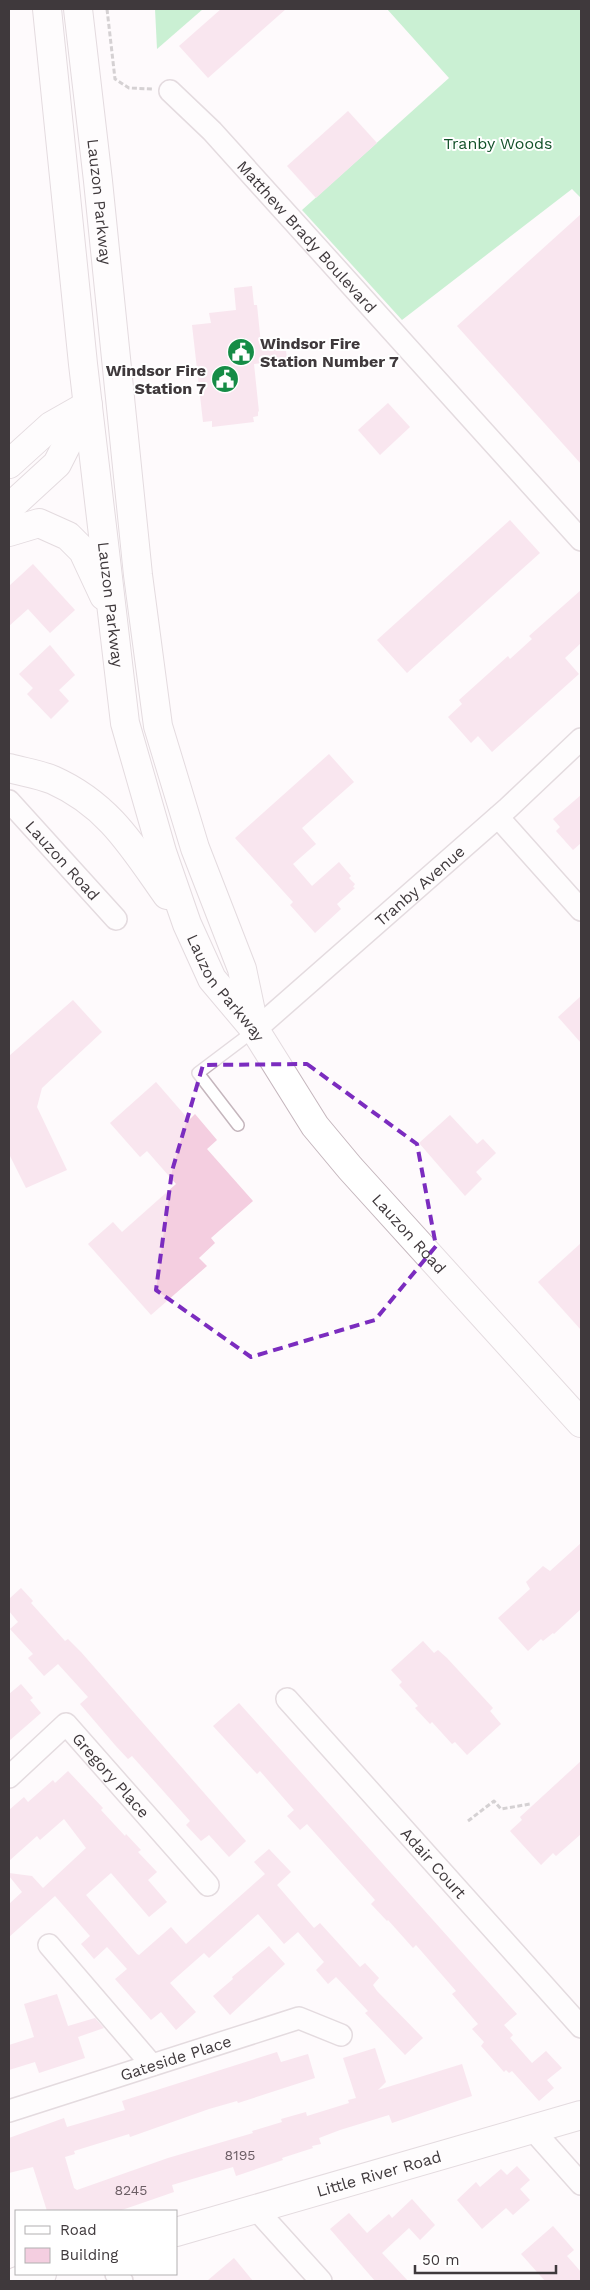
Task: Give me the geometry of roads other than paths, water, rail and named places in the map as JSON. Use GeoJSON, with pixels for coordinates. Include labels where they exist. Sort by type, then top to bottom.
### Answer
{"type":"FeatureCollection","features":[{"type":"Feature","properties":{"kind":"main road","name":"Lauzon Parkway"},"geometry":{"type":"LineString","coordinates":[[47,9],[88,405],[125,723],[162,852],[187,924],[212,979],[255,1030]]}},
{"type":"Feature","properties":{"kind":"main road","name":"Lauzon Parkway"},"geometry":{"type":"LineString","coordinates":[[78,9],[98,181],[138,575],[158,726],[195,848],[242,969],[255,1030]]}},
{"type":"Feature","properties":{"kind":"main road"},"geometry":{"type":"LineString","coordinates":[[9,464],[51,426],[88,405],[120,401]]}},
{"type":"Feature","properties":{"kind":"main road"},"geometry":{"type":"LineString","coordinates":[[9,508],[56,464],[88,405]]}},
{"type":"Feature","properties":{"kind":"main road"},"geometry":{"type":"LineString","coordinates":[[9,532],[39,523],[68,536],[83,551],[114,616]]}},
{"type":"Feature","properties":{"kind":"main road"},"geometry":{"type":"LineString","coordinates":[[9,768],[52,780],[95,804],[121,830],[187,924]]}},
{"type":"Feature","properties":{"kind":"main road","name":"Lauzon Road"},"geometry":{"type":"LineString","coordinates":[[255,1030],[315,1126],[350,1168],[581,1423]]}},
{"type":"Feature","properties":{"kind":"main road","name":"Little River Road"},"geometry":{"type":"LineString","coordinates":[[178,2231],[581,2115]]}},
{"type":"Feature","properties":{"kind":"main road"},"geometry":{"type":"LineString","coordinates":[[18,2281],[39,2275]]}},
{"type":"Feature","properties":{"kind":"street","name":"Matthew Brady Boulevard"},"geometry":{"type":"LineString","coordinates":[[170,91],[212,131],[581,540]]}},
{"type":"Feature","properties":{"kind":"street","name":"Tranby Avenue"},"geometry":{"type":"LineString","coordinates":[[255,1030],[498,817],[581,739]]}},
{"type":"Feature","properties":{"kind":"street","name":"Lauzon Road"},"geometry":{"type":"LineString","coordinates":[[9,801],[116,919]]}},
{"type":"Feature","properties":{"kind":"street"},"geometry":{"type":"LineString","coordinates":[[498,817],[581,910]]}},
{"type":"Feature","properties":{"kind":"street","name":"Adair Court"},"geometry":{"type":"LineString","coordinates":[[287,1699],[581,2027]]}},
{"type":"Feature","properties":{"kind":"street","name":"Gregory Place"},"geometry":{"type":"LineString","coordinates":[[9,1776],[66,1724],[208,1885]]}},
{"type":"Feature","properties":{"kind":"street"},"geometry":{"type":"LineString","coordinates":[[49,1945],[152,2065]]}},
{"type":"Feature","properties":{"kind":"street","name":"Gateside Place"},"geometry":{"type":"LineString","coordinates":[[9,2111],[299,2018],[341,2035]]}},
{"type":"Feature","properties":{"kind":"street"},"geometry":{"type":"LineString","coordinates":[[533,2130],[581,2184]]}},
{"type":"Feature","properties":{"kind":"street"},"geometry":{"type":"LineString","coordinates":[[255,2208],[321,2281]]}},
{"type":"Feature","properties":{"kind":"lane"},"geometry":{"type":"LineString","coordinates":[[238,1125],[198,1072],[255,1030]]}},
{"type":"Feature","properties":{"kind":"place","name":"Windsor Fire Station Number 7"},"geometry":{"type":"Point","coordinates":[241,352]}},
{"type":"Feature","properties":{"kind":"place","name":"Windsor Fire Station 7"},"geometry":{"type":"Point","coordinates":[225,379]}},
{"type":"Feature","properties":{"kind":"park label","name":"Tranby Woods"},"geometry":{"type":"Point","coordinates":[498,143]}}]}
